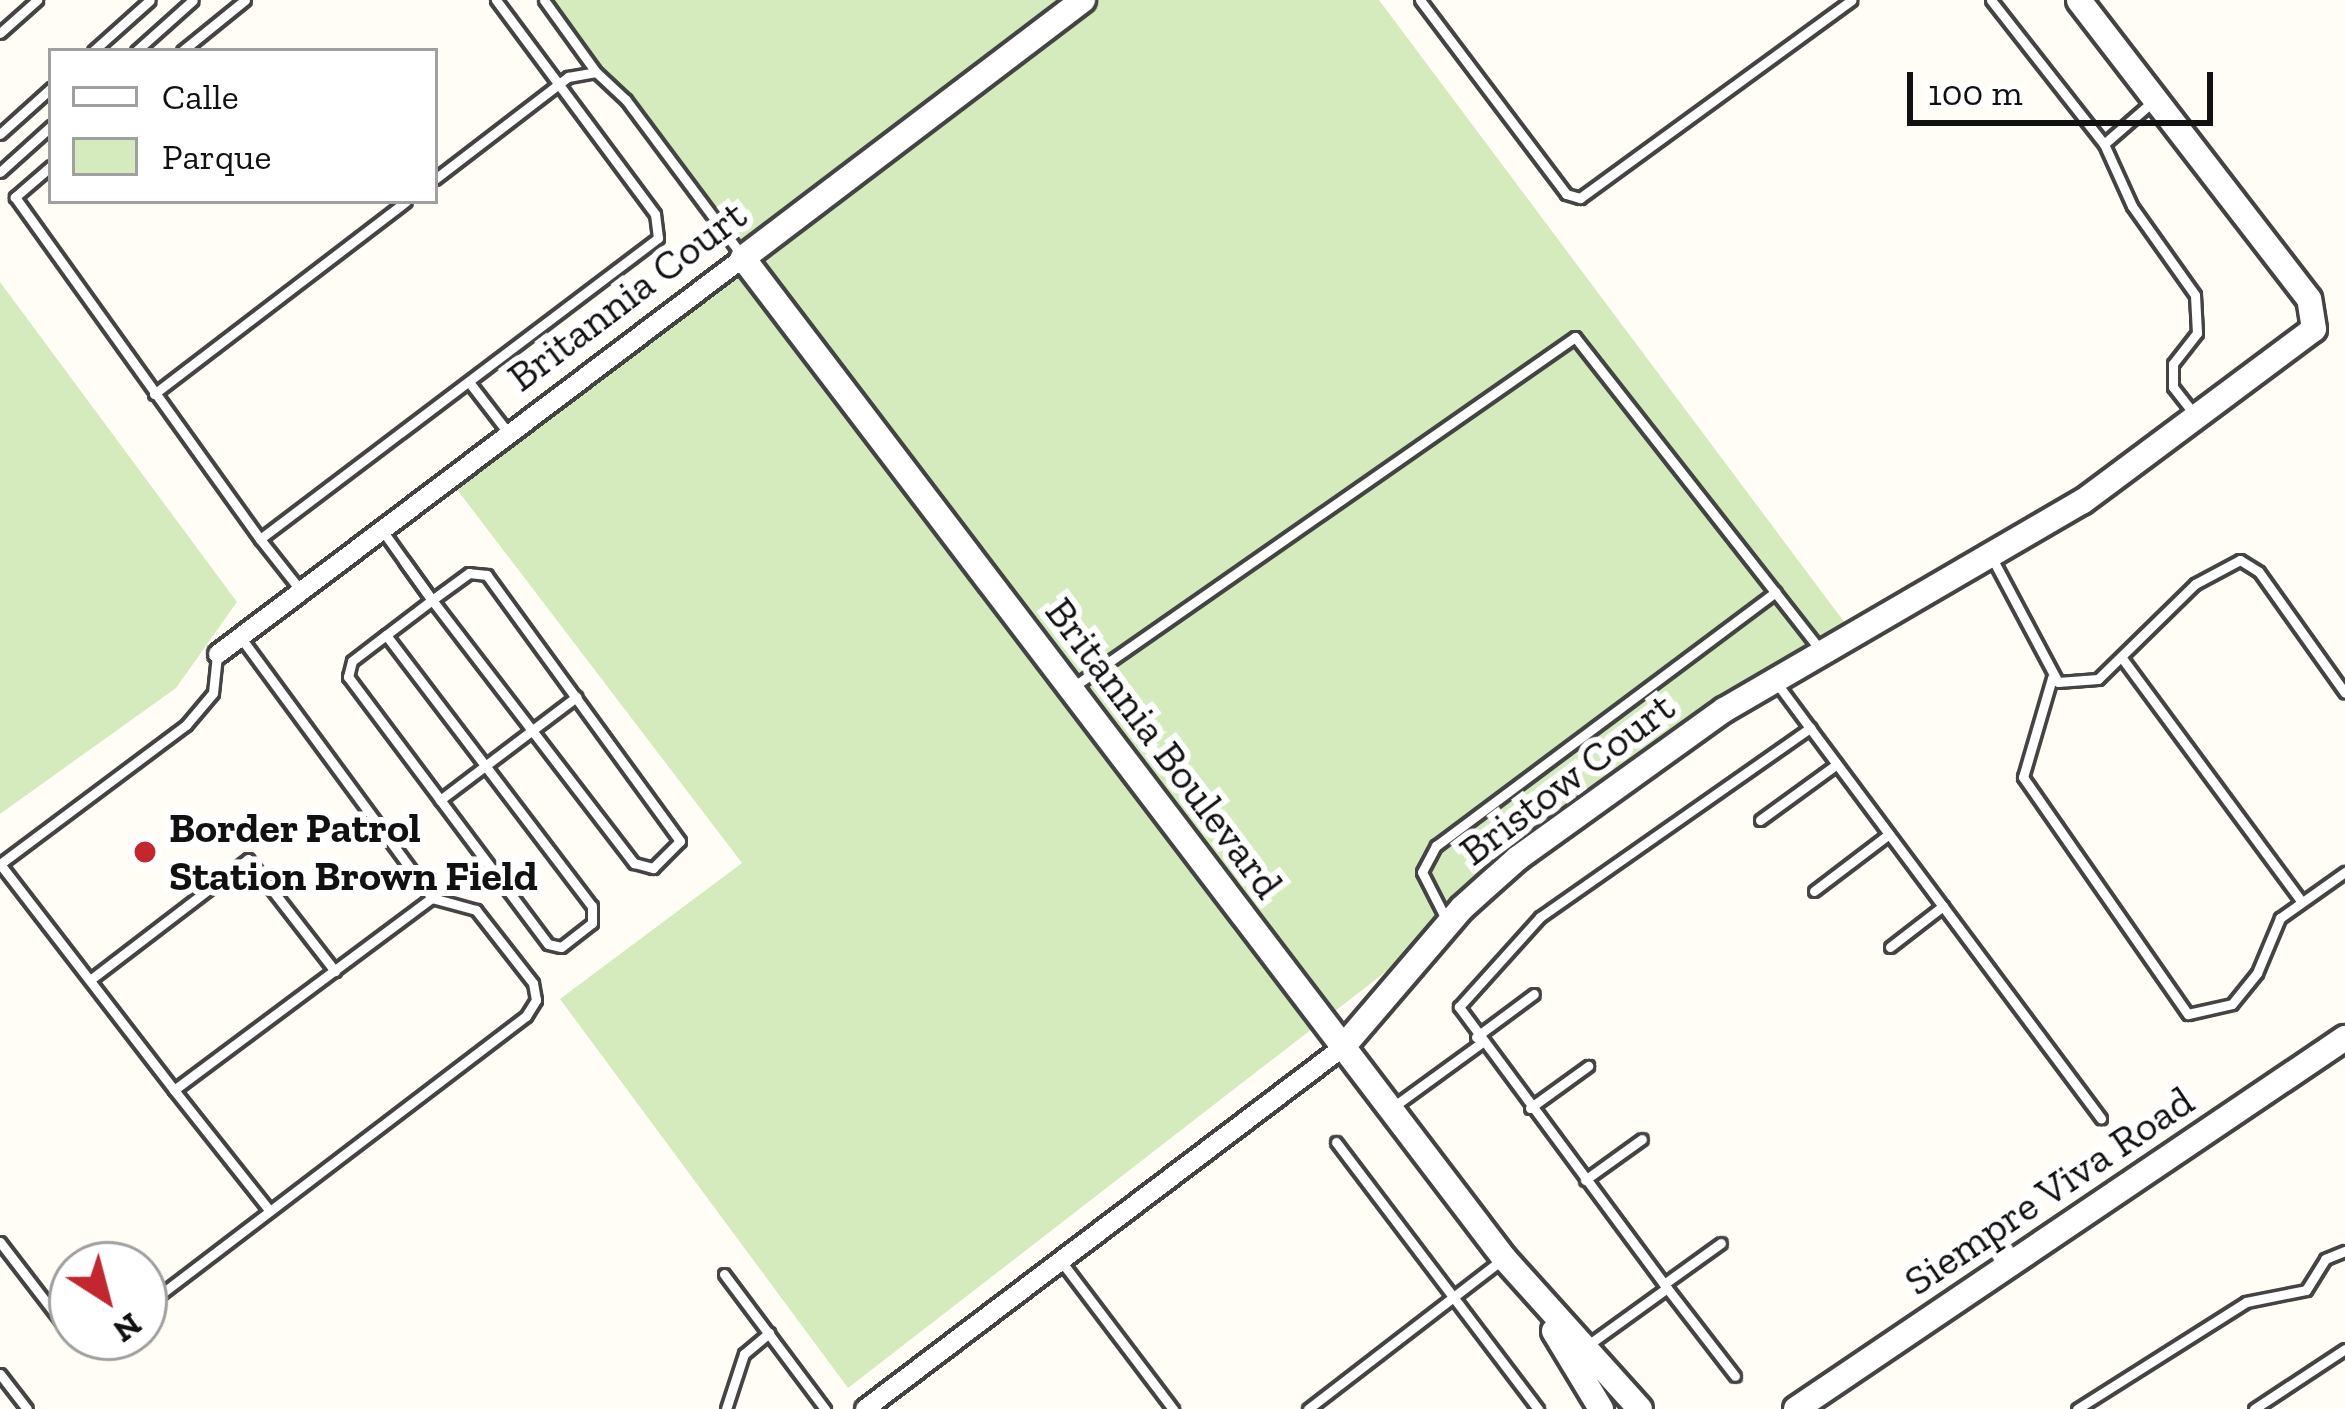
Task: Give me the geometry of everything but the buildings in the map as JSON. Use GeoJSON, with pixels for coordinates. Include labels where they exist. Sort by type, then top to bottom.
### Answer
{"type":"FeatureCollection","features":[{"type":"Feature","properties":{"kind":"street","name":"Britannia Court"},"geometry":{"type":"LineString","coordinates":[[218,654],[1083,0]]}},
{"type":"Feature","properties":{"kind":"street"},"geometry":{"type":"LineString","coordinates":[[2079,0],[2156,99]]}},
{"type":"Feature","properties":{"kind":"street","name":"Bristow Court"},"geometry":{"type":"LineString","coordinates":[[866,1409],[1342,1048],[1449,924],[1518,858],[1775,681],[1992,557],[2198,419],[2314,329],[2309,298],[2156,99]]}},
{"type":"Feature","properties":{"kind":"street","name":"Britannia Boulevard"},"geometry":{"type":"LineString","coordinates":[[743,258],[1504,1258],[1640,1409]]}},
{"type":"Feature","properties":{"kind":"street","name":"Siempre Viva Road"},"geometry":{"type":"LineString","coordinates":[[1796,1409],[2345,1038]]}},
{"type":"Feature","properties":{"kind":"street","name":"Britannia Boulevard"},"geometry":{"type":"LineString","coordinates":[[1524,1283],[1601,1409]]}},
{"type":"Feature","properties":{"kind":"lane"},"geometry":{"type":"LineString","coordinates":[[0,33],[37,0]]}},
{"type":"Feature","properties":{"kind":"lane"},"geometry":{"type":"LineString","coordinates":[[96,48],[150,0]]}},
{"type":"Feature","properties":{"kind":"lane"},"geometry":{"type":"LineString","coordinates":[[139,48],[193,0]]}},
{"type":"Feature","properties":{"kind":"lane"},"geometry":{"type":"LineString","coordinates":[[186,48],[245,0]]}},
{"type":"Feature","properties":{"kind":"lane"},"geometry":{"type":"LineString","coordinates":[[260,539],[469,382],[662,228],[496,0]]}},
{"type":"Feature","properties":{"kind":"lane"},"geometry":{"type":"LineString","coordinates":[[544,0],[596,72],[626,100],[743,258]]}},
{"type":"Feature","properties":{"kind":"lane"},"geometry":{"type":"LineString","coordinates":[[1420,0],[1566,194],[1580,198],[1852,0]]}},
{"type":"Feature","properties":{"kind":"lane"},"geometry":{"type":"LineString","coordinates":[[1991,0],[2104,144],[2132,206],[2195,295],[2197,333],[2173,364],[2173,388],[2198,419]]}},
{"type":"Feature","properties":{"kind":"lane"},"geometry":{"type":"LineString","coordinates":[[438,177],[559,85],[596,72]]}},
{"type":"Feature","properties":{"kind":"lane"},"geometry":{"type":"LineString","coordinates":[[0,134],[48,91]]}},
{"type":"Feature","properties":{"kind":"lane"},"geometry":{"type":"LineString","coordinates":[[2104,144],[2156,99]]}},
{"type":"Feature","properties":{"kind":"lane"},"geometry":{"type":"LineString","coordinates":[[0,172],[48,129]]}},
{"type":"Feature","properties":{"kind":"lane"},"geometry":{"type":"LineString","coordinates":[[48,169],[15,197],[301,591]]}},
{"type":"Feature","properties":{"kind":"lane"},"geometry":{"type":"LineString","coordinates":[[154,394],[402,204]]}},
{"type":"Feature","properties":{"kind":"lane"},"geometry":{"type":"LineString","coordinates":[[1070,689],[1575,337],[1823,653]]}},
{"type":"Feature","properties":{"kind":"lane"},"geometry":{"type":"LineString","coordinates":[[469,382],[508,434]]}},
{"type":"Feature","properties":{"kind":"lane"},"geometry":{"type":"LineString","coordinates":[[382,530],[432,600],[634,863],[653,868],[676,850],[676,831],[479,570],[432,600],[386,635],[352,661],[348,677],[548,944],[561,946],[592,923],[592,906],[386,635]]}},
{"type":"Feature","properties":{"kind":"lane"},"geometry":{"type":"LineString","coordinates":[[1992,557],[2052,678],[2023,777],[2188,1014],[2232,1004],[2257,974],[2280,918],[2300,899],[2345,872]]}},
{"type":"Feature","properties":{"kind":"lane"},"geometry":{"type":"LineString","coordinates":[[2052,678],[2081,684],[2122,658],[2195,584],[2240,560],[2265,579],[2345,693]]}},
{"type":"Feature","properties":{"kind":"lane"},"geometry":{"type":"LineString","coordinates":[[1449,924],[1422,872],[1436,846],[1775,592]]}},
{"type":"Feature","properties":{"kind":"lane"},"geometry":{"type":"LineString","coordinates":[[168,1289],[526,1016],[536,1000],[532,983],[476,910],[433,898],[240,637]]}},
{"type":"Feature","properties":{"kind":"lane"},"geometry":{"type":"LineString","coordinates":[[218,654],[213,693],[186,724],[0,864],[270,1211]]}},
{"type":"Feature","properties":{"kind":"lane"},"geometry":{"type":"LineString","coordinates":[[2122,658],[2300,899]]}},
{"type":"Feature","properties":{"kind":"lane"},"geometry":{"type":"LineString","coordinates":[[1775,681],[2101,1118]]}},
{"type":"Feature","properties":{"kind":"lane"},"geometry":{"type":"LineString","coordinates":[[440,800],[577,697]]}},
{"type":"Feature","properties":{"kind":"lane"},"geometry":{"type":"LineString","coordinates":[[1735,1376],[1478,1040],[1459,1007],[1540,916],[1810,728]]}},
{"type":"Feature","properties":{"kind":"lane"},"geometry":{"type":"LineString","coordinates":[[1760,820],[1837,764]]}},
{"type":"Feature","properties":{"kind":"lane"},"geometry":{"type":"LineString","coordinates":[[1814,891],[1889,834]]}},
{"type":"Feature","properties":{"kind":"lane"},"geometry":{"type":"LineString","coordinates":[[90,980],[248,859],[335,971]]}},
{"type":"Feature","properties":{"kind":"lane"},"geometry":{"type":"LineString","coordinates":[[174,1090],[433,898]]}},
{"type":"Feature","properties":{"kind":"lane"},"geometry":{"type":"LineString","coordinates":[[1890,947],[1943,906]]}},
{"type":"Feature","properties":{"kind":"lane"},"geometry":{"type":"LineString","coordinates":[[1390,1110],[1534,994]]}},
{"type":"Feature","properties":{"kind":"lane"},"geometry":{"type":"LineString","coordinates":[[1530,1108],[1588,1066]]}},
{"type":"Feature","properties":{"kind":"lane"},"geometry":{"type":"LineString","coordinates":[[1585,1180],[1642,1139]]}},
{"type":"Feature","properties":{"kind":"lane"},"geometry":{"type":"LineString","coordinates":[[1336,1142],[1538,1409]]}},
{"type":"Feature","properties":{"kind":"lane"},"geometry":{"type":"LineString","coordinates":[[0,1242],[48,1305]]}},
{"type":"Feature","properties":{"kind":"lane"},"geometry":{"type":"LineString","coordinates":[[1584,1348],[1721,1243]]}},
{"type":"Feature","properties":{"kind":"lane"},"geometry":{"type":"LineString","coordinates":[[2077,1409],[2246,1302],[2306,1290],[2325,1259],[2345,1251]]}},
{"type":"Feature","properties":{"kind":"lane"},"geometry":{"type":"LineString","coordinates":[[1308,1409],[1504,1258]]}},
{"type":"Feature","properties":{"kind":"lane"},"geometry":{"type":"LineString","coordinates":[[1061,1261],[1173,1409]]}},
{"type":"Feature","properties":{"kind":"lane"},"geometry":{"type":"LineString","coordinates":[[724,1274],[825,1409]]}},
{"type":"Feature","properties":{"kind":"lane"},"geometry":{"type":"LineString","coordinates":[[726,1409],[743,1354],[769,1334]]}},
{"type":"Feature","properties":{"kind":"lane"},"geometry":{"type":"LineString","coordinates":[[2254,1409],[2345,1348]]}},
{"type":"Feature","properties":{"kind":"lane"},"geometry":{"type":"LineString","coordinates":[[0,1374],[27,1409]]}},
{"type":"Feature","properties":{"kind":"green space"},"geometry":{"type":"Polygon","coordinates":[[[550,0],[1379,0],[1854,635],[1724,710],[848,1388],[560,999],[742,863],[449,479],[743,258],[550,0]]]}},
{"type":"Feature","properties":{"kind":"green space"},"geometry":{"type":"Polygon","coordinates":[[[0,282],[237,602],[176,688],[0,814],[0,282]]]}},
{"type":"Feature","properties":{"kind":"place","name":"Border Patrol Station Brown Field"},"geometry":{"type":"Point","coordinates":[145,852]}}]}
